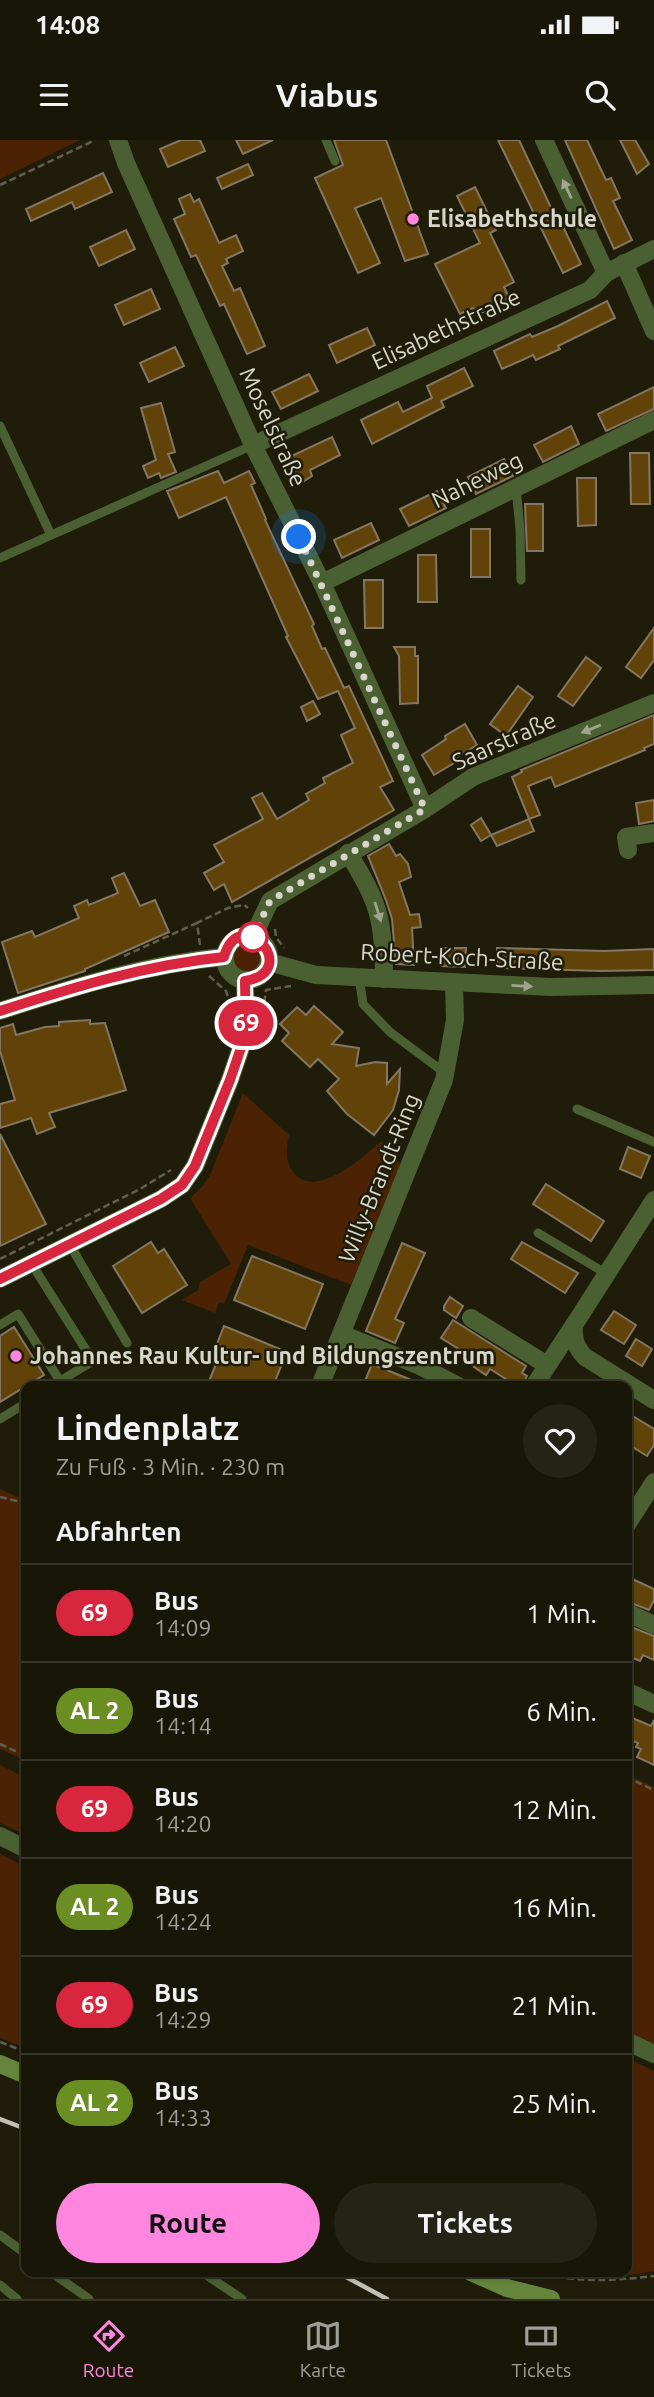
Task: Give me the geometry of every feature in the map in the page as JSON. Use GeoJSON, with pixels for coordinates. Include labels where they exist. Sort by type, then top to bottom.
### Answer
{"type":"FeatureCollection","features":[{"type":"Feature","properties":{"kind":"street","name":"Moselstraße"},"geometry":{"type":"LineString","coordinates":[[118,140],[253,445],[322,583],[425,809]]}},
{"type":"Feature","properties":{"kind":"street"},"geometry":{"type":"LineString","coordinates":[[544,140],[606,273]]}},
{"type":"Feature","properties":{"kind":"street","name":"Elisabethstraße"},"geometry":{"type":"LineString","coordinates":[[253,445],[590,290],[606,273],[654,249]]}},
{"type":"Feature","properties":{"kind":"street"},"geometry":{"type":"LineString","coordinates":[[624,263],[654,331]]}},
{"type":"Feature","properties":{"kind":"street","name":"Naheweg"},"geometry":{"type":"LineString","coordinates":[[322,583],[654,420]]}},
{"type":"Feature","properties":{"kind":"street","name":"Saarstraße"},"geometry":{"type":"LineString","coordinates":[[253,937],[270,901],[425,809],[473,777],[654,703]]}},
{"type":"Feature","properties":{"kind":"street"},"geometry":{"type":"LineString","coordinates":[[628,850],[626,837],[654,833]]}},
{"type":"Feature","properties":{"kind":"street"},"geometry":{"type":"LineString","coordinates":[[348,853],[369,886],[382,920],[384,979]]}},
{"type":"Feature","properties":{"kind":"street"},"geometry":{"type":"LineString","coordinates":[[243,936],[253,937],[262,942],[268,951],[269,962],[265,972],[256,979],[245,981],[234,977],[226,968],[224,957],[227,947],[234,940],[243,936]]}},
{"type":"Feature","properties":{"kind":"street"},"geometry":{"type":"LineString","coordinates":[[0,1011],[117,975],[224,957]]}},
{"type":"Feature","properties":{"kind":"street","name":"Robert-Koch-Straße"},"geometry":{"type":"LineString","coordinates":[[269,962],[288,977],[316,975],[550,987],[654,985]]}},
{"type":"Feature","properties":{"kind":"street"},"geometry":{"type":"LineString","coordinates":[[0,1279],[161,1199],[182,1185],[195,1166],[246,1033],[245,981]]}},
{"type":"Feature","properties":{"kind":"street","name":"Willy-Brandt-Ring"},"geometry":{"type":"LineString","coordinates":[[322,1381],[433,1112],[446,1074],[455,1020],[454,982]]}},
{"type":"Feature","properties":{"kind":"street"},"geometry":{"type":"LineString","coordinates":[[537,1381],[654,1200]]}},
{"type":"Feature","properties":{"kind":"street"},"geometry":{"type":"LineString","coordinates":[[471,1318],[547,1365]]}},
{"type":"Feature","properties":{"kind":"street"},"geometry":{"type":"LineString","coordinates":[[575,1325],[573,1335],[576,1347],[584,1357],[623,1381]]}},
{"type":"Feature","properties":{"kind":"street"},"geometry":{"type":"LineString","coordinates":[[342,1334],[420,1366],[448,1381]]}},
{"type":"Feature","properties":{"kind":"street"},"geometry":{"type":"LineString","coordinates":[[632,1386],[654,1400]]}},
{"type":"Feature","properties":{"kind":"street"},"geometry":{"type":"LineString","coordinates":[[632,1517],[652,1488]]}},
{"type":"Feature","properties":{"kind":"street"},"geometry":{"type":"LineString","coordinates":[[632,1615],[654,1625]]}},
{"type":"Feature","properties":{"kind":"street"},"geometry":{"type":"LineString","coordinates":[[632,1694],[654,1703]]}},
{"type":"Feature","properties":{"kind":"street"},"geometry":{"type":"LineString","coordinates":[[0,1836],[21,1846]]}},
{"type":"Feature","properties":{"kind":"street"},"geometry":{"type":"LineString","coordinates":[[632,2044],[654,2054]]}},
{"type":"Feature","properties":{"kind":"street"},"geometry":{"type":"LineString","coordinates":[[0,2064],[21,2073]]}},
{"type":"Feature","properties":{"kind":"street"},"geometry":{"type":"LineString","coordinates":[[482,2277],[507,2288],[551,2299]]}},
{"type":"Feature","properties":{"kind":"lane"},"geometry":{"type":"LineString","coordinates":[[326,140],[335,162]]}},
{"type":"Feature","properties":{"kind":"lane"},"geometry":{"type":"LineString","coordinates":[[0,426],[51,535]]}},
{"type":"Feature","properties":{"kind":"lane"},"geometry":{"type":"LineString","coordinates":[[0,558],[253,445]]}},
{"type":"Feature","properties":{"kind":"lane"},"geometry":{"type":"LineString","coordinates":[[516,488],[521,580]]}},
{"type":"Feature","properties":{"kind":"lane"},"geometry":{"type":"LineString","coordinates":[[359,977],[363,1004],[390,1032],[446,1074]]}},
{"type":"Feature","properties":{"kind":"lane"},"geometry":{"type":"LineString","coordinates":[[577,1110],[654,1142]]}},
{"type":"Feature","properties":{"kind":"lane"},"geometry":{"type":"LineString","coordinates":[[538,1233],[607,1274]]}},
{"type":"Feature","properties":{"kind":"lane"},"geometry":{"type":"LineString","coordinates":[[70,1245],[127,1343]]}},
{"type":"Feature","properties":{"kind":"lane"},"geometry":{"type":"LineString","coordinates":[[31,1263],[93,1361],[62,1381]]}},
{"type":"Feature","properties":{"kind":"lane"},"geometry":{"type":"LineString","coordinates":[[0,1325],[18,1314],[55,1381]]}},
{"type":"Feature","properties":{"kind":"lane"},"geometry":{"type":"LineString","coordinates":[[0,1419],[21,1406]]}},
{"type":"Feature","properties":{"kind":"lane"},"geometry":{"type":"LineString","coordinates":[[0,2235],[21,2250]]}},
{"type":"Feature","properties":{"kind":"lane"},"geometry":{"type":"LineString","coordinates":[[58,2277],[89,2299]]}},
{"type":"Feature","properties":{"kind":"lane"},"geometry":{"type":"LineString","coordinates":[[209,2277],[242,2299]]}},
{"type":"Feature","properties":{"kind":"lane"},"geometry":{"type":"LineString","coordinates":[[0,2285],[17,2299]]}},
{"type":"Feature","properties":{"kind":"path"},"geometry":{"type":"LineString","coordinates":[[0,185],[95,140]]}},
{"type":"Feature","properties":{"kind":"path"},"geometry":{"type":"LineString","coordinates":[[117,960],[228,908],[244,905],[274,924],[276,937],[283,947],[295,956],[288,977]]}},
{"type":"Feature","properties":{"kind":"path"},"geometry":{"type":"LineString","coordinates":[[197,923],[204,972],[226,991],[231,1003]]}},
{"type":"Feature","properties":{"kind":"path"},"geometry":{"type":"LineString","coordinates":[[0,1259],[140,1189],[178,1164]]}},
{"type":"Feature","properties":{"kind":"path"},"geometry":{"type":"LineString","coordinates":[[0,1497],[21,1502]]}},
{"type":"Feature","properties":{"kind":"path"},"geometry":{"type":"LineString","coordinates":[[0,1744],[21,1754]]}},
{"type":"Feature","properties":{"kind":"path"},"geometry":{"type":"LineString","coordinates":[[632,1780],[654,1790]]}},
{"type":"Feature","properties":{"kind":"path"},"geometry":{"type":"LineString","coordinates":[[0,2042],[21,2050]]}},
{"type":"Feature","properties":{"kind":"path"},"geometry":{"type":"LineString","coordinates":[[556,2277],[604,2281],[654,2276]]}},
{"type":"Feature","properties":{"kind":"shaded area"},"geometry":{"type":"Polygon","coordinates":[[[0,140],[80,140],[0,179],[0,140]]]}},
{"type":"Feature","properties":{"kind":"shaded area"},"geometry":{"type":"Polygon","coordinates":[[[247,945],[256,949],[260,958],[256,967],[247,971],[238,967],[234,958],[238,949],[247,945]]]}},
{"type":"Feature","properties":{"kind":"shaded area"},"geometry":{"type":"Polygon","coordinates":[[[243,1093],[289,1135],[287,1159],[293,1172],[302,1180],[314,1182],[339,1173],[381,1141],[400,1164],[351,1285],[248,1245],[224,1304],[219,1302],[215,1313],[182,1300],[198,1290],[200,1282],[231,1264],[190,1198],[210,1175],[243,1093]]]}},
{"type":"Feature","properties":{"kind":"shaded area"},"geometry":{"type":"Polygon","coordinates":[[[0,1489],[21,1499],[21,1759],[0,1749],[0,1489]]]}},
{"type":"Feature","properties":{"kind":"shaded area"},"geometry":{"type":"Polygon","coordinates":[[[0,1765],[21,1776],[21,1833],[0,1823],[0,1765]]]}},
{"type":"Feature","properties":{"kind":"shaded area"},"geometry":{"type":"Polygon","coordinates":[[[632,1777],[654,1787],[654,2047],[632,2037],[632,1777]]]}},
{"type":"Feature","properties":{"kind":"shaded area"},"geometry":{"type":"Polygon","coordinates":[[[0,1854],[21,1864],[21,2046],[0,2038],[0,1854]]]}},
{"type":"Feature","properties":{"kind":"shaded area"},"geometry":{"type":"Polygon","coordinates":[[[632,2060],[654,2071],[654,2271],[632,2274],[632,2060]]]}},
{"type":"Feature","properties":{"kind":"building"},"geometry":{"type":"Polygon","coordinates":[[[181,140],[200,140],[205,151],[168,167],[160,149],[181,140]]]}},
{"type":"Feature","properties":{"kind":"building"},"geometry":{"type":"Polygon","coordinates":[[[236,140],[273,140],[243,154],[236,140]]]}},
{"type":"Feature","properties":{"kind":"building"},"geometry":{"type":"Polygon","coordinates":[[[334,140],[386,140],[428,254],[405,261],[381,198],[355,208],[380,263],[358,273],[315,178],[343,165],[334,140]]]}},
{"type":"Feature","properties":{"kind":"building"},"geometry":{"type":"Polygon","coordinates":[[[498,140],[519,140],[581,264],[563,273],[498,140]]]}},
{"type":"Feature","properties":{"kind":"building"},"geometry":{"type":"Polygon","coordinates":[[[565,140],[587,140],[606,180],[611,178],[620,198],[613,201],[632,240],[614,249],[565,140]]]}},
{"type":"Feature","properties":{"kind":"building"},"geometry":{"type":"Polygon","coordinates":[[[620,140],[635,140],[649,164],[637,174],[620,140]]]}},
{"type":"Feature","properties":{"kind":"building"},"geometry":{"type":"Polygon","coordinates":[[[248,164],[253,175],[222,189],[217,178],[248,164]]]}},
{"type":"Feature","properties":{"kind":"building"},"geometry":{"type":"Polygon","coordinates":[[[103,173],[112,192],[75,209],[72,202],[31,221],[26,209],[103,173]]]}},
{"type":"Feature","properties":{"kind":"building"},"geometry":{"type":"Polygon","coordinates":[[[475,187],[496,230],[490,233],[514,282],[504,287],[510,299],[477,315],[473,308],[460,314],[435,264],[480,243],[457,196],[475,187]]]}},
{"type":"Feature","properties":{"kind":"building"},"geometry":{"type":"Polygon","coordinates":[[[190,194],[194,202],[199,199],[219,243],[236,235],[243,251],[226,259],[228,263],[222,266],[234,291],[240,288],[265,346],[247,354],[224,304],[220,306],[196,255],[191,257],[174,219],[185,214],[179,199],[190,194]]]}},
{"type":"Feature","properties":{"kind":"building"},"geometry":{"type":"Polygon","coordinates":[[[126,230],[135,249],[99,266],[90,247],[126,230]]]}},
{"type":"Feature","properties":{"kind":"building"},"geometry":{"type":"Polygon","coordinates":[[[151,289],[160,309],[124,325],[115,305],[151,289]]]}},
{"type":"Feature","properties":{"kind":"building"},"geometry":{"type":"Polygon","coordinates":[[[607,301],[615,318],[536,360],[533,355],[502,369],[494,351],[530,334],[532,337],[558,326],[607,301]]]}},
{"type":"Feature","properties":{"kind":"building"},"geometry":{"type":"Polygon","coordinates":[[[367,328],[375,345],[337,363],[329,345],[367,328]]]}},
{"type":"Feature","properties":{"kind":"building"},"geometry":{"type":"Polygon","coordinates":[[[175,347],[184,366],[149,382],[140,363],[175,347]]]}},
{"type":"Feature","properties":{"kind":"building"},"geometry":{"type":"Polygon","coordinates":[[[464,368],[473,386],[441,401],[444,407],[372,444],[361,420],[398,402],[403,412],[432,398],[427,386],[464,368]]]}},
{"type":"Feature","properties":{"kind":"building"},"geometry":{"type":"Polygon","coordinates":[[[309,374],[318,391],[281,409],[272,392],[309,374]]]}},
{"type":"Feature","properties":{"kind":"building"},"geometry":{"type":"Polygon","coordinates":[[[654,387],[654,409],[606,431],[598,414],[654,387]]]}},
{"type":"Feature","properties":{"kind":"building"},"geometry":{"type":"Polygon","coordinates":[[[161,403],[175,452],[168,454],[176,472],[161,478],[159,473],[148,478],[143,466],[156,460],[141,408],[161,403]]]}},
{"type":"Feature","properties":{"kind":"building"},"geometry":{"type":"Polygon","coordinates":[[[571,426],[579,444],[543,462],[534,445],[571,426]]]}},
{"type":"Feature","properties":{"kind":"building"},"geometry":{"type":"Polygon","coordinates":[[[332,437],[340,455],[310,470],[312,476],[296,486],[283,460],[332,437]]]}},
{"type":"Feature","properties":{"kind":"building"},"geometry":{"type":"Polygon","coordinates":[[[630,453],[649,453],[650,504],[631,504],[630,453]]]}},
{"type":"Feature","properties":{"kind":"building"},"geometry":{"type":"Polygon","coordinates":[[[504,459],[513,476],[476,494],[468,477],[504,459]]]}},
{"type":"Feature","properties":{"kind":"building"},"geometry":{"type":"Polygon","coordinates":[[[218,471],[224,483],[249,471],[255,483],[251,485],[265,520],[314,624],[312,626],[322,649],[325,648],[344,688],[349,686],[393,781],[380,787],[394,810],[232,902],[224,884],[214,890],[204,873],[224,862],[214,845],[263,819],[252,798],[262,793],[277,819],[309,800],[306,794],[325,783],[323,778],[353,763],[341,735],[355,728],[338,691],[318,699],[286,637],[288,636],[226,497],[179,518],[167,491],[218,471]]]}},
{"type":"Feature","properties":{"kind":"building"},"geometry":{"type":"Polygon","coordinates":[[[577,478],[596,478],[596,525],[578,526],[577,478]]]}},
{"type":"Feature","properties":{"kind":"building"},"geometry":{"type":"Polygon","coordinates":[[[437,491],[446,508],[409,526],[400,509],[437,491]]]}},
{"type":"Feature","properties":{"kind":"building"},"geometry":{"type":"Polygon","coordinates":[[[525,504],[543,504],[543,551],[527,551],[525,504]]]}},
{"type":"Feature","properties":{"kind":"building"},"geometry":{"type":"Polygon","coordinates":[[[371,523],[379,540],[342,558],[334,540],[371,523]]]}},
{"type":"Feature","properties":{"kind":"building"},"geometry":{"type":"Polygon","coordinates":[[[471,529],[490,529],[490,577],[471,577],[471,529]]]}},
{"type":"Feature","properties":{"kind":"building"},"geometry":{"type":"Polygon","coordinates":[[[418,555],[436,555],[437,602],[418,602],[418,555]]]}},
{"type":"Feature","properties":{"kind":"building"},"geometry":{"type":"Polygon","coordinates":[[[364,580],[383,580],[383,628],[365,628],[364,580]]]}},
{"type":"Feature","properties":{"kind":"building"},"geometry":{"type":"Polygon","coordinates":[[[654,628],[654,660],[641,678],[626,667],[654,628]]]}},
{"type":"Feature","properties":{"kind":"building"},"geometry":{"type":"Polygon","coordinates":[[[394,647],[415,647],[415,656],[418,656],[418,703],[400,704],[399,656],[394,647]]]}},
{"type":"Feature","properties":{"kind":"building"},"geometry":{"type":"Polygon","coordinates":[[[586,657],[601,668],[573,706],[558,696],[586,657]]]}},
{"type":"Feature","properties":{"kind":"building"},"geometry":{"type":"Polygon","coordinates":[[[518,686],[533,697],[506,736],[490,724],[518,686]]]}},
{"type":"Feature","properties":{"kind":"building"},"geometry":{"type":"Polygon","coordinates":[[[313,701],[320,714],[307,721],[301,707],[313,701]]]}},
{"type":"Feature","properties":{"kind":"building"},"geometry":{"type":"Polygon","coordinates":[[[654,715],[654,744],[644,748],[645,750],[555,787],[551,777],[528,786],[540,815],[529,819],[512,777],[522,772],[521,770],[654,715]]]}},
{"type":"Feature","properties":{"kind":"building"},"geometry":{"type":"Polygon","coordinates":[[[465,724],[477,745],[434,775],[422,755],[465,724]]]}},
{"type":"Feature","properties":{"kind":"building"},"geometry":{"type":"Polygon","coordinates":[[[654,800],[654,821],[639,824],[636,803],[654,800]]]}},
{"type":"Feature","properties":{"kind":"building"},"geometry":{"type":"Polygon","coordinates":[[[481,818],[491,835],[481,841],[471,825],[481,818]]]}},
{"type":"Feature","properties":{"kind":"building"},"geometry":{"type":"Polygon","coordinates":[[[529,819],[534,831],[497,846],[491,835],[529,819]]]}},
{"type":"Feature","properties":{"kind":"building"},"geometry":{"type":"Polygon","coordinates":[[[389,844],[396,856],[400,854],[408,864],[411,877],[399,882],[410,915],[419,914],[421,927],[412,928],[414,965],[396,964],[392,919],[368,856],[389,844]]]}},
{"type":"Feature","properties":{"kind":"building"},"geometry":{"type":"Polygon","coordinates":[[[124,873],[140,906],[155,900],[169,932],[85,971],[18,993],[2,942],[32,931],[35,937],[79,918],[74,906],[87,900],[89,905],[118,893],[112,878],[124,873]]]}},
{"type":"Feature","properties":{"kind":"building"},"geometry":{"type":"Polygon","coordinates":[[[443,948],[466,948],[465,967],[442,966],[443,948]]]}},
{"type":"Feature","properties":{"kind":"building"},"geometry":{"type":"Polygon","coordinates":[[[497,948],[604,951],[654,949],[654,970],[497,968],[497,948]]]}},
{"type":"Feature","properties":{"kind":"building"},"geometry":{"type":"Polygon","coordinates":[[[314,1006],[343,1032],[332,1044],[359,1048],[356,1066],[375,1062],[387,1063],[387,1084],[400,1069],[399,1090],[393,1110],[374,1135],[347,1114],[327,1091],[339,1079],[318,1059],[310,1067],[282,1041],[289,1033],[280,1024],[297,1007],[306,1015],[314,1006]]]}},
{"type":"Feature","properties":{"kind":"building"},"geometry":{"type":"Polygon","coordinates":[[[90,1020],[90,1024],[105,1023],[126,1090],[49,1113],[55,1127],[37,1134],[31,1118],[0,1128],[0,1104],[15,1100],[0,1051],[0,1028],[13,1024],[16,1035],[59,1026],[59,1022],[90,1020]]]}},
{"type":"Feature","properties":{"kind":"building"},"geometry":{"type":"Polygon","coordinates":[[[0,1134],[46,1224],[0,1246],[0,1134]]]}},
{"type":"Feature","properties":{"kind":"building"},"geometry":{"type":"Polygon","coordinates":[[[628,1147],[650,1156],[641,1178],[620,1169],[628,1147]]]}},
{"type":"Feature","properties":{"kind":"building"},"geometry":{"type":"Polygon","coordinates":[[[546,1184],[604,1221],[591,1241],[533,1204],[546,1184]]]}},
{"type":"Feature","properties":{"kind":"building"},"geometry":{"type":"Polygon","coordinates":[[[151,1242],[158,1253],[164,1249],[187,1285],[142,1313],[113,1266],[151,1242]]]}},
{"type":"Feature","properties":{"kind":"building"},"geometry":{"type":"Polygon","coordinates":[[[522,1242],[578,1273],[565,1293],[511,1259],[522,1242]]]}},
{"type":"Feature","properties":{"kind":"building"},"geometry":{"type":"Polygon","coordinates":[[[402,1243],[425,1253],[395,1319],[404,1323],[395,1343],[366,1331],[402,1243]]]}},
{"type":"Feature","properties":{"kind":"building"},"geometry":{"type":"Polygon","coordinates":[[[252,1256],[323,1284],[305,1329],[234,1300],[252,1256]]]}},
{"type":"Feature","properties":{"kind":"building"},"geometry":{"type":"Polygon","coordinates":[[[450,1297],[463,1306],[456,1318],[444,1310],[450,1297]]]}},
{"type":"Feature","properties":{"kind":"building"},"geometry":{"type":"Polygon","coordinates":[[[614,1311],[636,1325],[624,1344],[601,1330],[614,1311]]]}},
{"type":"Feature","properties":{"kind":"building"},"geometry":{"type":"Polygon","coordinates":[[[453,1320],[526,1366],[522,1373],[527,1376],[524,1381],[509,1381],[490,1369],[486,1375],[474,1367],[478,1361],[441,1338],[453,1320]]]}},
{"type":"Feature","properties":{"kind":"building"},"geometry":{"type":"Polygon","coordinates":[[[224,1326],[287,1352],[275,1381],[209,1381],[223,1347],[217,1344],[224,1326]]]}},
{"type":"Feature","properties":{"kind":"building","name":"Johannes Rau Kultur- und Bildungszentrum"},"geometry":{"type":"Polygon","coordinates":[[[14,1327],[44,1375],[34,1381],[21,1381],[21,1389],[0,1402],[0,1336],[14,1327]]]}},
{"type":"Feature","properties":{"kind":"building"},"geometry":{"type":"Polygon","coordinates":[[[636,1339],[652,1349],[642,1366],[626,1356],[636,1339]]]}},
{"type":"Feature","properties":{"kind":"building"},"geometry":{"type":"Polygon","coordinates":[[[372,1364],[414,1381],[365,1381],[372,1364]]]}},
{"type":"Feature","properties":{"kind":"building"},"geometry":{"type":"Polygon","coordinates":[[[632,1416],[654,1429],[654,1445],[647,1456],[632,1447],[632,1416]]]}},
{"type":"Feature","properties":{"kind":"building"},"geometry":{"type":"Polygon","coordinates":[[[632,1579],[654,1589],[654,1600],[649,1610],[632,1603],[632,1579]]]}},
{"type":"Feature","properties":{"kind":"building"},"geometry":{"type":"Polygon","coordinates":[[[632,1627],[654,1636],[654,1660],[643,1655],[640,1661],[632,1658],[632,1627]]]}},
{"type":"Feature","properties":{"kind":"building"},"geometry":{"type":"Polygon","coordinates":[[[632,1718],[651,1726],[654,1720],[654,1765],[637,1757],[641,1749],[636,1747],[638,1743],[632,1740],[632,1718]]]}},
{"type":"Feature","properties":{"kind":"railway"},"geometry":{"type":"LineString","coordinates":[[0,2119],[21,2127]]}},
{"type":"Feature","properties":{"kind":"railway"},"geometry":{"type":"LineString","coordinates":[[346,2277],[387,2299]]}},
{"type":"Feature","properties":{"kind":"bus line","name":"69"},"geometry":{"type":"LineString","coordinates":[[0,1011],[117,975],[173,963],[224,957],[227,947],[243,936],[262,942],[268,951],[269,962],[265,972],[256,979],[245,981],[246,1033],[205,1144],[182,1185],[161,1199],[0,1279]]}},
{"type":"Feature","properties":{"kind":"place","name":"Elisabethschule"},"geometry":{"type":"Point","coordinates":[413,219]}},
{"type":"Feature","properties":{"kind":"place","name":"Johannes Rau Kultur- und Bildungszentrum"},"geometry":{"type":"Point","coordinates":[16,1356]}},
{"type":"Feature","properties":{"kind":"route"},"geometry":{"type":"LineString","coordinates":[[253,937],[270,901],[425,809],[299,537]]}}]}
